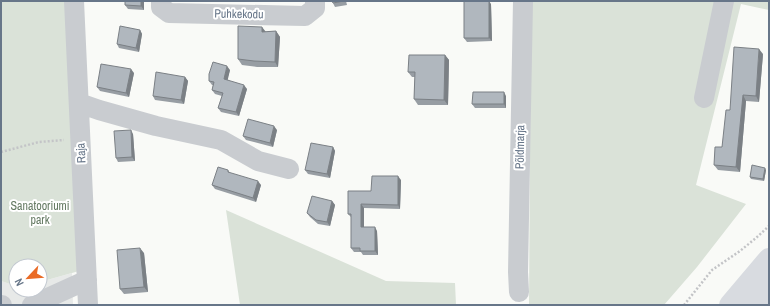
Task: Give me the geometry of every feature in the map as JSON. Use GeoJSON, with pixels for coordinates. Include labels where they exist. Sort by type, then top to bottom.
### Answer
{"type":"FeatureCollection","features":[{"type":"Feature","properties":{"kind":"highway"},"geometry":{"type":"LineString","coordinates":[[730,305],[769,259]]}},
{"type":"Feature","properties":{"kind":"highway"},"geometry":{"type":"LineString","coordinates":[[737,305],[769,272]]}},
{"type":"Feature","properties":{"kind":"highway"},"geometry":{"type":"LineString","coordinates":[[756,305],[769,286]]}},
{"type":"Feature","properties":{"kind":"street","name":"Raja"},"geometry":{"type":"LineString","coordinates":[[74,1],[88,305]]}},
{"type":"Feature","properties":{"kind":"street","name":"Puhkekodu"},"geometry":{"type":"LineString","coordinates":[[161,1],[161,7],[169,13],[305,16],[315,8],[315,1]]}},
{"type":"Feature","properties":{"kind":"street","name":"Põldmarja"},"geometry":{"type":"LineString","coordinates":[[519,292],[518,272],[523,1]]}},
{"type":"Feature","properties":{"kind":"street"},"geometry":{"type":"LineString","coordinates":[[704,98],[724,1]]}},
{"type":"Feature","properties":{"kind":"street"},"geometry":{"type":"LineString","coordinates":[[79,103],[156,126],[221,140],[258,161],[289,170]]}},
{"type":"Feature","properties":{"kind":"street"},"geometry":{"type":"LineString","coordinates":[[32,305],[87,280]]}},
{"type":"Feature","properties":{"kind":"path"},"geometry":{"type":"LineString","coordinates":[[1,152],[40,142],[81,137]]}},
{"type":"Feature","properties":{"kind":"path"},"geometry":{"type":"LineString","coordinates":[[684,305],[712,270],[740,251],[769,226]]}},
{"type":"Feature","properties":{"kind":"shaded area"},"geometry":{"type":"Polygon","coordinates":[[[72,273],[73,305],[1,305],[1,281],[8,283],[8,298],[48,298],[48,280],[72,273]]]}},
{"type":"Feature","properties":{"kind":"green space","name":"Sanatooriumi park"},"geometry":{"type":"Polygon","coordinates":[[[1,1],[69,1],[79,271],[48,280],[48,258],[8,258],[8,283],[1,281],[1,1]]]}},
{"type":"Feature","properties":{"kind":"green space"},"geometry":{"type":"Polygon","coordinates":[[[531,1],[769,1],[769,10],[741,4],[696,185],[746,204],[697,267],[664,305],[529,305],[531,1]]]}},
{"type":"Feature","properties":{"kind":"green space"},"geometry":{"type":"Polygon","coordinates":[[[226,210],[386,281],[455,283],[456,305],[240,305],[226,210]]]}},
{"type":"Feature","properties":{"kind":"building"},"geometry":{"type":"Polygon","coordinates":[[[125,1],[141,1],[141,6],[125,5],[125,1]]]}},
{"type":"Feature","properties":{"kind":"building"},"geometry":{"type":"Polygon","coordinates":[[[332,1],[344,1],[333,3],[332,1]]]}},
{"type":"Feature","properties":{"kind":"building"},"geometry":{"type":"Polygon","coordinates":[[[464,1],[489,1],[489,38],[464,38],[464,1]]]}},
{"type":"Feature","properties":{"kind":"building"},"geometry":{"type":"Polygon","coordinates":[[[120,26],[140,30],[136,48],[117,44],[120,26]]]}},
{"type":"Feature","properties":{"kind":"building"},"geometry":{"type":"Polygon","coordinates":[[[238,26],[262,27],[262,32],[276,31],[275,62],[238,59],[238,26]]]}},
{"type":"Feature","properties":{"kind":"building"},"geometry":{"type":"Polygon","coordinates":[[[734,47],[759,49],[756,96],[743,95],[736,167],[714,165],[715,147],[722,147],[726,110],[730,110],[734,47]]]}},
{"type":"Feature","properties":{"kind":"building"},"geometry":{"type":"Polygon","coordinates":[[[409,55],[445,55],[444,100],[414,99],[415,72],[408,72],[409,55]]]}},
{"type":"Feature","properties":{"kind":"building"},"geometry":{"type":"Polygon","coordinates":[[[213,62],[227,66],[224,79],[244,85],[236,112],[218,108],[223,93],[212,90],[214,82],[209,81],[209,74],[213,62]]]}},
{"type":"Feature","properties":{"kind":"building"},"geometry":{"type":"Polygon","coordinates":[[[101,64],[131,69],[126,93],[97,87],[101,64]]]}},
{"type":"Feature","properties":{"kind":"building"},"geometry":{"type":"Polygon","coordinates":[[[156,72],[185,77],[181,100],[153,96],[156,72]]]}},
{"type":"Feature","properties":{"kind":"building"},"geometry":{"type":"Polygon","coordinates":[[[473,92],[504,92],[504,104],[472,104],[473,92]]]}},
{"type":"Feature","properties":{"kind":"building"},"geometry":{"type":"Polygon","coordinates":[[[248,119],[274,126],[270,143],[243,136],[248,119]]]}},
{"type":"Feature","properties":{"kind":"building"},"geometry":{"type":"Polygon","coordinates":[[[131,130],[132,157],[116,158],[114,131],[131,130]]]}},
{"type":"Feature","properties":{"kind":"building"},"geometry":{"type":"Polygon","coordinates":[[[311,143],[333,147],[327,174],[305,170],[311,143]]]}},
{"type":"Feature","properties":{"kind":"building"},"geometry":{"type":"Polygon","coordinates":[[[752,165],[765,168],[763,179],[750,177],[752,165]]]}},
{"type":"Feature","properties":{"kind":"building"},"geometry":{"type":"Polygon","coordinates":[[[218,167],[228,170],[228,172],[258,181],[253,198],[212,185],[218,167]]]}},
{"type":"Feature","properties":{"kind":"building"},"geometry":{"type":"Polygon","coordinates":[[[372,176],[398,176],[398,205],[361,204],[361,227],[375,227],[375,251],[360,251],[360,248],[351,248],[351,214],[348,214],[348,191],[371,191],[372,176]]]}},
{"type":"Feature","properties":{"kind":"building"},"geometry":{"type":"Polygon","coordinates":[[[312,196],[332,201],[327,222],[316,220],[307,213],[312,196]]]}},
{"type":"Feature","properties":{"kind":"building"},"geometry":{"type":"Polygon","coordinates":[[[140,248],[144,287],[120,289],[117,250],[140,248]]]}}]}
